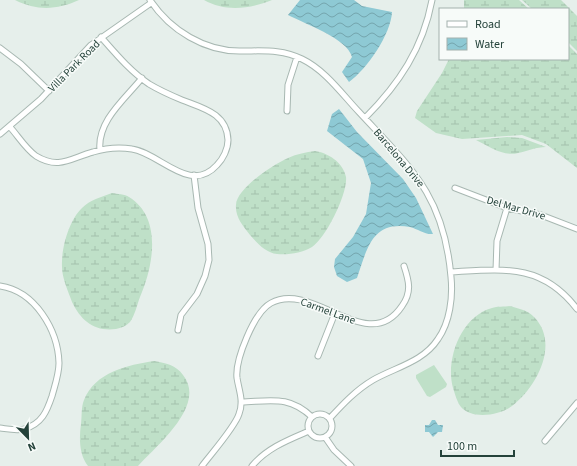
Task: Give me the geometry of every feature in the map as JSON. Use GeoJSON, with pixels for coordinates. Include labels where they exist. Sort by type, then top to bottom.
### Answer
{"type":"FeatureCollection","features":[{"type":"Feature","properties":{"kind":"street"},"geometry":{"type":"LineString","coordinates":[[365,118],[392,90],[410,63],[427,24],[432,0]]}},
{"type":"Feature","properties":{"kind":"street","name":"Barcelona Drive"},"geometry":{"type":"LineString","coordinates":[[151,1],[162,16],[179,31],[215,48],[242,51],[274,50],[297,57],[320,71],[411,169],[430,196],[445,233],[449,251],[451,299],[448,316],[443,331],[426,354],[411,363],[373,380],[356,391],[330,418]]}},
{"type":"Feature","properties":{"kind":"street","name":"Villa Park Road"},"geometry":{"type":"LineString","coordinates":[[0,134],[10,127],[49,91],[74,62],[101,38],[151,1]]}},
{"type":"Feature","properties":{"kind":"street"},"geometry":{"type":"LineString","coordinates":[[10,127],[36,155],[51,162],[68,162],[100,150],[134,149],[159,160],[182,174],[194,175],[209,171],[216,166],[222,159],[228,141],[221,119],[208,109],[165,92],[142,78],[118,57],[101,38]]}},
{"type":"Feature","properties":{"kind":"street"},"geometry":{"type":"LineString","coordinates":[[0,48],[21,64],[49,91]]}},
{"type":"Feature","properties":{"kind":"street"},"geometry":{"type":"LineString","coordinates":[[287,111],[288,85],[297,57]]}},
{"type":"Feature","properties":{"kind":"street"},"geometry":{"type":"LineString","coordinates":[[100,150],[100,132],[105,122],[142,78]]}},
{"type":"Feature","properties":{"kind":"street"},"geometry":{"type":"LineString","coordinates":[[178,330],[181,315],[197,294],[205,276],[209,260],[208,244],[198,208],[194,175]]}},
{"type":"Feature","properties":{"kind":"street","name":"Del Mar Drive"},"geometry":{"type":"LineString","coordinates":[[455,188],[507,208],[541,214],[577,229]]}},
{"type":"Feature","properties":{"kind":"street"},"geometry":{"type":"LineString","coordinates":[[496,270],[497,241],[507,208]]}},
{"type":"Feature","properties":{"kind":"street","name":"Carmel Lane"},"geometry":{"type":"LineString","coordinates":[[202,466],[234,424],[239,415],[242,402],[237,370],[240,356],[256,316],[263,309],[270,303],[286,298],[300,299],[362,323],[379,324],[392,317],[401,308],[407,298],[410,289],[404,266]]}},
{"type":"Feature","properties":{"kind":"street"},"geometry":{"type":"LineString","coordinates":[[451,272],[496,270],[518,271],[545,280],[568,298],[577,310]]}},
{"type":"Feature","properties":{"kind":"street"},"geometry":{"type":"LineString","coordinates":[[0,286],[17,292],[33,303],[40,311],[54,337],[59,364],[58,376],[44,416],[38,422],[26,429],[19,430],[0,428]]}},
{"type":"Feature","properties":{"kind":"street"},"geometry":{"type":"LineString","coordinates":[[318,356],[335,313]]}},
{"type":"Feature","properties":{"kind":"street"},"geometry":{"type":"LineString","coordinates":[[242,402],[287,401],[302,408],[312,417]]}},
{"type":"Feature","properties":{"kind":"street"},"geometry":{"type":"LineString","coordinates":[[545,441],[577,402]]}},
{"type":"Feature","properties":{"kind":"street"},"geometry":{"type":"LineString","coordinates":[[322,414],[330,418],[332,428],[329,435],[325,437],[314,437],[309,431],[308,425],[312,417],[322,414]]}},
{"type":"Feature","properties":{"kind":"street"},"geometry":{"type":"LineString","coordinates":[[252,466],[262,455],[275,446],[309,431]]}},
{"type":"Feature","properties":{"kind":"street"},"geometry":{"type":"LineString","coordinates":[[325,437],[334,450],[351,466]]}},
{"type":"Feature","properties":{"kind":"green space"},"geometry":{"type":"Polygon","coordinates":[[[15,0],[79,0],[63,6],[47,8],[23,4],[15,0]]]}},
{"type":"Feature","properties":{"kind":"green space"},"geometry":{"type":"Polygon","coordinates":[[[204,0],[272,0],[246,7],[229,8],[212,4],[204,0]]]}},
{"type":"Feature","properties":{"kind":"green space"},"geometry":{"type":"Polygon","coordinates":[[[464,0],[519,0],[528,8],[464,8],[464,0]]]}},
{"type":"Feature","properties":{"kind":"green space"},"geometry":{"type":"Polygon","coordinates":[[[522,0],[561,0],[569,8],[531,8],[522,0]]]}},
{"type":"Feature","properties":{"kind":"green space"},"geometry":{"type":"Polygon","coordinates":[[[569,8],[577,16],[577,51],[569,43],[569,8]]]}},
{"type":"Feature","properties":{"kind":"green space"},"geometry":{"type":"Polygon","coordinates":[[[569,46],[577,54],[577,168],[546,144],[522,135],[462,139],[436,133],[415,118],[417,111],[442,73],[448,60],[569,60],[569,46]]]}},
{"type":"Feature","properties":{"kind":"green space"},"geometry":{"type":"Polygon","coordinates":[[[507,137],[522,138],[546,147],[507,154],[476,140],[507,137]]]}},
{"type":"Feature","properties":{"kind":"green space"},"geometry":{"type":"Polygon","coordinates":[[[315,151],[330,156],[334,159],[342,167],[346,177],[344,193],[335,215],[324,235],[312,247],[304,251],[291,254],[277,254],[269,252],[247,232],[240,221],[236,209],[238,199],[242,192],[265,171],[295,155],[315,151]]]}},
{"type":"Feature","properties":{"kind":"green space"},"geometry":{"type":"Polygon","coordinates":[[[112,193],[127,196],[140,206],[147,217],[151,230],[151,258],[145,285],[135,313],[130,322],[123,327],[116,329],[102,329],[95,327],[84,320],[76,309],[64,280],[62,260],[64,244],[77,213],[96,199],[112,193]]]}},
{"type":"Feature","properties":{"kind":"green space"},"geometry":{"type":"Polygon","coordinates":[[[510,306],[529,313],[542,328],[545,339],[545,352],[542,364],[530,388],[512,406],[494,414],[472,414],[461,407],[453,388],[451,365],[458,340],[464,329],[481,313],[494,307],[510,306]]]}},
{"type":"Feature","properties":{"kind":"green space"},"geometry":{"type":"Polygon","coordinates":[[[154,361],[167,364],[177,369],[183,375],[189,387],[189,399],[177,424],[138,466],[88,466],[81,452],[80,435],[82,406],[89,390],[104,376],[123,368],[154,361]]]}},
{"type":"Feature","properties":{"kind":"green space"},"geometry":{"type":"Polygon","coordinates":[[[434,365],[447,384],[446,387],[430,397],[427,396],[416,378],[416,375],[434,365]]]}},
{"type":"Feature","properties":{"kind":"water"},"geometry":{"type":"Polygon","coordinates":[[[300,0],[354,0],[362,6],[392,12],[391,21],[377,50],[363,69],[349,82],[342,72],[352,57],[349,50],[324,32],[288,15],[300,0]]]}},
{"type":"Feature","properties":{"kind":"water"},"geometry":{"type":"Polygon","coordinates":[[[339,109],[357,132],[403,179],[416,198],[433,234],[424,233],[410,227],[397,226],[387,228],[379,232],[368,247],[357,278],[347,282],[337,276],[334,267],[335,259],[353,237],[366,214],[371,183],[363,159],[327,131],[332,114],[339,109]]]}},
{"type":"Feature","properties":{"kind":"water"},"geometry":{"type":"Polygon","coordinates":[[[432,420],[435,420],[438,425],[443,425],[442,432],[438,432],[433,437],[429,432],[425,432],[425,425],[429,425],[432,420]]]}}]}
